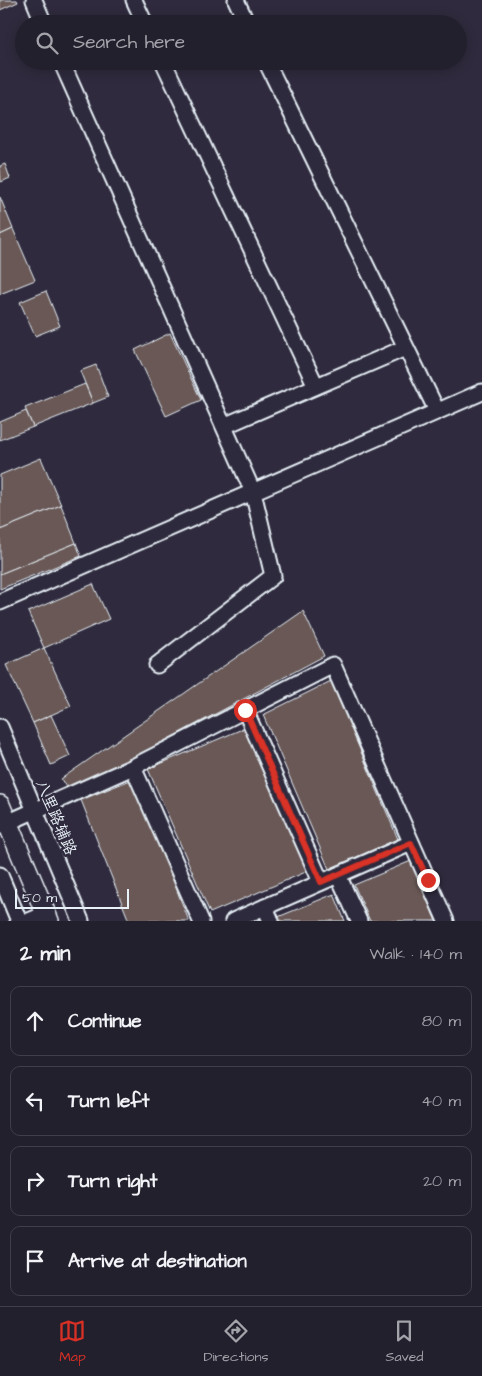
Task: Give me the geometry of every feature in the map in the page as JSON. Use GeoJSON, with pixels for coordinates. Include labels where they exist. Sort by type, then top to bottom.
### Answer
{"type":"FeatureCollection","features":[{"type":"Feature","properties":{"kind":"main road"},"geometry":{"type":"LineString","coordinates":[[0,805],[4,825],[41,919]]}},
{"type":"Feature","properties":{"kind":"street"},"geometry":{"type":"LineString","coordinates":[[34,0],[40,15]]}},
{"type":"Feature","properties":{"kind":"street"},"geometry":{"type":"LineString","coordinates":[[134,0],[142,15]]}},
{"type":"Feature","properties":{"kind":"street"},"geometry":{"type":"LineString","coordinates":[[236,0],[243,15]]}},
{"type":"Feature","properties":{"kind":"street"},"geometry":{"type":"LineString","coordinates":[[65,70],[253,492],[273,576],[157,665]]}},
{"type":"Feature","properties":{"kind":"street"},"geometry":{"type":"LineString","coordinates":[[167,70],[316,386]]}},
{"type":"Feature","properties":{"kind":"street"},"geometry":{"type":"LineString","coordinates":[[270,70],[437,411]]}},
{"type":"Feature","properties":{"kind":"street"},"geometry":{"type":"LineString","coordinates":[[224,426],[405,348]]}},
{"type":"Feature","properties":{"kind":"street"},"geometry":{"type":"LineString","coordinates":[[0,602],[482,392]]}},
{"type":"Feature","properties":{"kind":"street"},"geometry":{"type":"LineString","coordinates":[[4,825],[133,768],[332,665],[446,921]]}},
{"type":"Feature","properties":{"kind":"street"},"geometry":{"type":"LineString","coordinates":[[245,710],[321,882]]}},
{"type":"Feature","properties":{"kind":"street","name":"八里路辅路"},"geometry":{"type":"LineString","coordinates":[[0,727],[81,921]]}},
{"type":"Feature","properties":{"kind":"street"},"geometry":{"type":"LineString","coordinates":[[133,768],[201,921]]}},
{"type":"Feature","properties":{"kind":"street"},"geometry":{"type":"LineString","coordinates":[[232,921],[411,843]]}},
{"type":"Feature","properties":{"kind":"street"},"geometry":{"type":"LineString","coordinates":[[338,875],[359,921]]}},
{"type":"Feature","properties":{"kind":"street"},"geometry":{"type":"LineString","coordinates":[[0,876],[19,921]]}},
{"type":"Feature","properties":{"kind":"street"},"geometry":{"type":"LineString","coordinates":[[265,907],[271,921]]}},
{"type":"Feature","properties":{"kind":"building"},"geometry":{"type":"Polygon","coordinates":[[[0,0],[17,0],[18,2],[0,10],[0,0]]]}},
{"type":"Feature","properties":{"kind":"building"},"geometry":{"type":"Polygon","coordinates":[[[5,164],[10,178],[1,182],[0,166],[5,164]]]}},
{"type":"Feature","properties":{"kind":"building"},"geometry":{"type":"Polygon","coordinates":[[[0,197],[13,229],[0,235],[0,197]]]}},
{"type":"Feature","properties":{"kind":"building"},"geometry":{"type":"Polygon","coordinates":[[[13,229],[35,280],[0,294],[0,235],[13,229]]]}},
{"type":"Feature","properties":{"kind":"building"},"geometry":{"type":"Polygon","coordinates":[[[46,291],[60,326],[35,336],[20,302],[46,291]]]}},
{"type":"Feature","properties":{"kind":"building"},"geometry":{"type":"Polygon","coordinates":[[[170,333],[201,400],[166,416],[135,350],[170,333]]]}},
{"type":"Feature","properties":{"kind":"building"},"geometry":{"type":"Polygon","coordinates":[[[96,365],[108,397],[93,403],[80,371],[96,365]]]}},
{"type":"Feature","properties":{"kind":"building"},"geometry":{"type":"Polygon","coordinates":[[[85,384],[93,403],[33,427],[25,408],[85,384]]]}},
{"type":"Feature","properties":{"kind":"building"},"geometry":{"type":"Polygon","coordinates":[[[26,411],[33,427],[0,440],[0,422],[26,411]]]}},
{"type":"Feature","properties":{"kind":"building"},"geometry":{"type":"Polygon","coordinates":[[[41,458],[61,505],[0,530],[0,475],[41,458]]]}},
{"type":"Feature","properties":{"kind":"building"},"geometry":{"type":"Polygon","coordinates":[[[61,505],[76,543],[0,574],[0,530],[61,505]]]}},
{"type":"Feature","properties":{"kind":"building"},"geometry":{"type":"Polygon","coordinates":[[[76,543],[81,556],[0,589],[0,574],[76,543]]]}},
{"type":"Feature","properties":{"kind":"building"},"geometry":{"type":"Polygon","coordinates":[[[93,584],[109,619],[44,648],[28,612],[93,584]]]}},
{"type":"Feature","properties":{"kind":"building"},"geometry":{"type":"Polygon","coordinates":[[[303,611],[324,656],[69,792],[61,779],[303,611]]]}},
{"type":"Feature","properties":{"kind":"building"},"geometry":{"type":"Polygon","coordinates":[[[44,648],[71,706],[33,723],[6,665],[44,648]]]}},
{"type":"Feature","properties":{"kind":"building"},"geometry":{"type":"Polygon","coordinates":[[[331,681],[398,839],[329,869],[263,715],[331,681]]]}},
{"type":"Feature","properties":{"kind":"building"},"geometry":{"type":"Polygon","coordinates":[[[51,715],[70,756],[51,765],[33,723],[51,715]]]}},
{"type":"Feature","properties":{"kind":"building"},"geometry":{"type":"Polygon","coordinates":[[[247,727],[308,871],[210,913],[148,769],[247,727]]]}},
{"type":"Feature","properties":{"kind":"building"},"geometry":{"type":"Polygon","coordinates":[[[133,779],[189,921],[129,921],[81,800],[133,779]]]}},
{"type":"Feature","properties":{"kind":"building"},"geometry":{"type":"Polygon","coordinates":[[[411,861],[436,921],[370,921],[354,885],[411,861]]]}},
{"type":"Feature","properties":{"kind":"building"},"geometry":{"type":"Polygon","coordinates":[[[334,894],[345,921],[280,921],[278,917],[334,894]]]}},
{"type":"Feature","properties":{"kind":"route"},"geometry":{"type":"LineString","coordinates":[[245,710],[321,882],[411,843],[428,880]]}}]}
